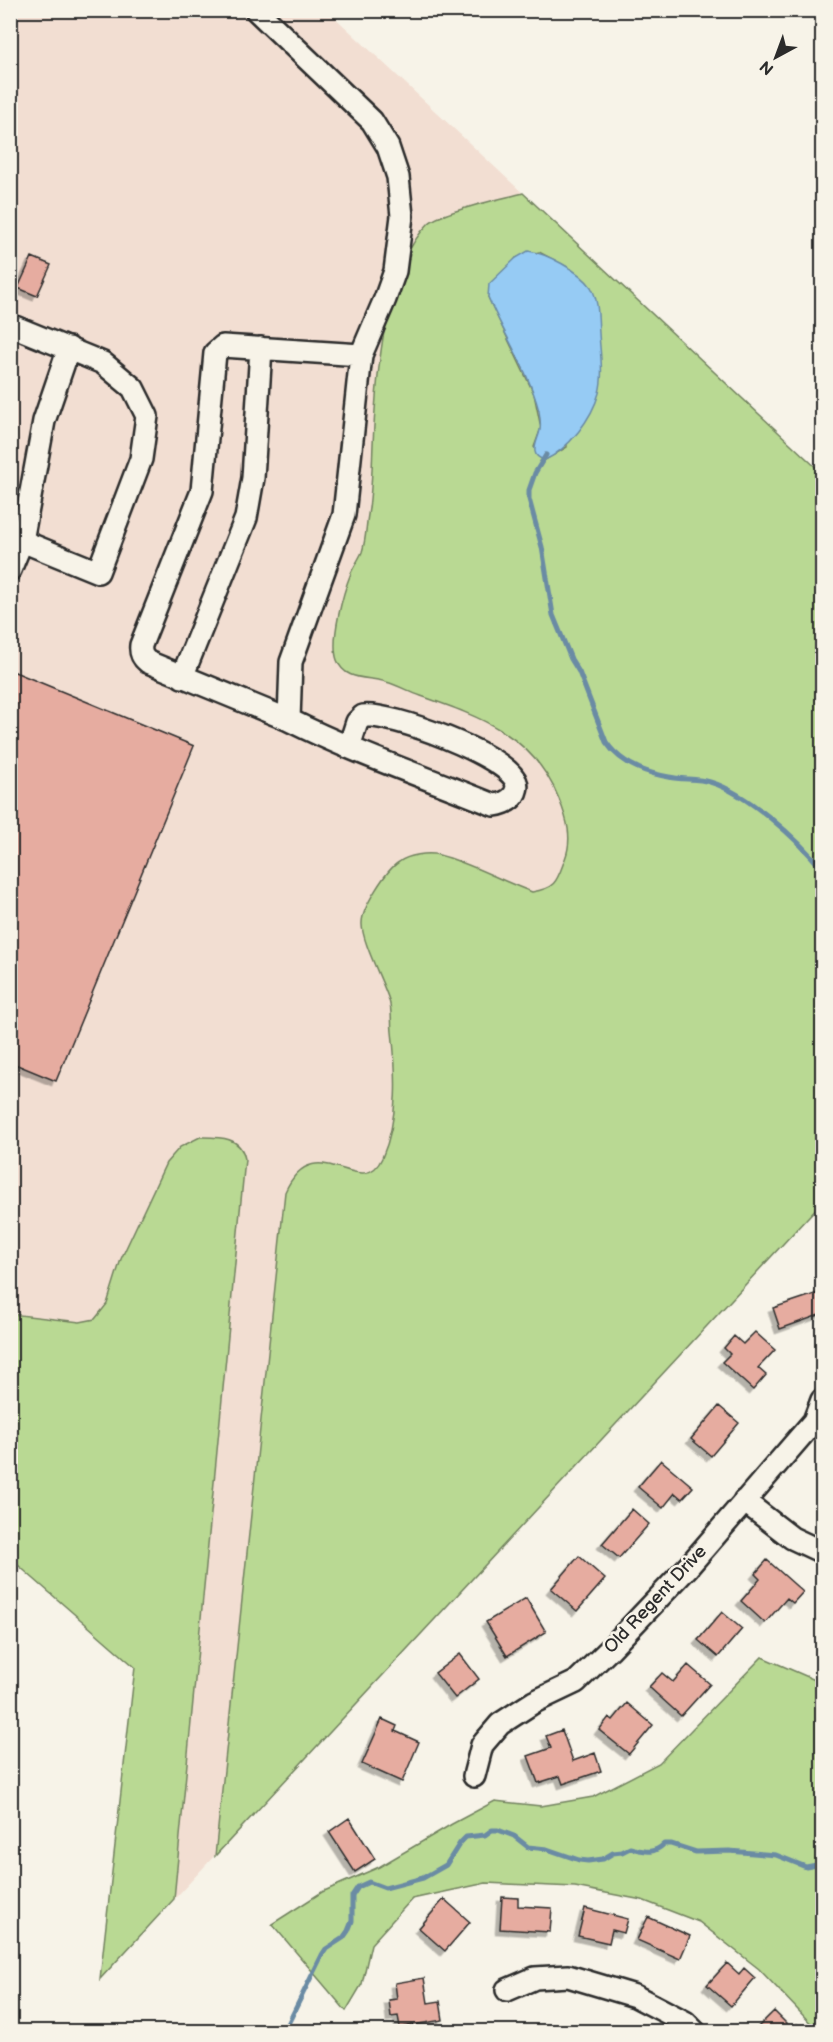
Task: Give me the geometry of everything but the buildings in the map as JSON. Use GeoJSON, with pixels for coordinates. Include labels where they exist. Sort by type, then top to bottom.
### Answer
{"type":"FeatureCollection","features":[{"type":"Feature","properties":{"kind":"street"},"geometry":{"type":"LineString","coordinates":[[256,10],[372,121],[388,147],[398,177],[402,216],[395,271],[361,355],[344,515],[291,662],[289,720]]}},
{"type":"Feature","properties":{"kind":"street"},"geometry":{"type":"LineString","coordinates":[[10,325],[103,363],[132,388],[147,416],[141,459],[98,572],[22,541]]}},
{"type":"Feature","properties":{"kind":"street"},"geometry":{"type":"LineString","coordinates":[[349,747],[357,722],[363,716],[396,721],[428,730],[475,751],[512,775],[517,789],[508,801],[494,805],[349,747],[182,677],[148,662],[140,652],[202,491],[215,353],[223,346],[361,355]]}},
{"type":"Feature","properties":{"kind":"street"},"geometry":{"type":"LineString","coordinates":[[10,570],[22,541],[44,421],[69,348]]}},
{"type":"Feature","properties":{"kind":"street"},"geometry":{"type":"LineString","coordinates":[[182,677],[246,518],[253,478],[261,348]]}},
{"type":"Feature","properties":{"kind":"street","name":"Old Regent Drive"},"geometry":{"type":"LineString","coordinates":[[474,1776],[482,1745],[500,1724],[534,1702],[576,1682],[610,1649],[688,1567],[814,1421],[822,1400]]}},
{"type":"Feature","properties":{"kind":"street"},"geometry":{"type":"LineString","coordinates":[[744,1501],[792,1538],[822,1552]]}},
{"type":"Feature","properties":{"kind":"street"},"geometry":{"type":"LineString","coordinates":[[507,1990],[535,1978],[568,1976],[635,1996],[685,2022],[694,2031]]}},
{"type":"Feature","properties":{"kind":"shaded area"},"geometry":{"type":"Polygon","coordinates":[[[11,11],[328,11],[822,473],[822,1202],[100,1979],[135,1667],[11,1559],[11,11]]]}},
{"type":"Feature","properties":{"kind":"green space"},"geometry":{"type":"Polygon","coordinates":[[[523,193],[822,473],[822,1202],[215,1856],[285,1192],[297,1173],[310,1165],[324,1164],[363,1173],[373,1170],[382,1158],[388,1143],[394,1112],[396,1080],[391,1008],[365,940],[363,916],[370,899],[394,866],[413,856],[439,855],[532,892],[547,888],[555,882],[569,844],[568,829],[559,799],[548,777],[520,744],[484,721],[464,712],[390,683],[358,677],[346,672],[337,660],[335,651],[336,629],[344,592],[364,543],[371,488],[374,419],[380,359],[392,296],[401,268],[414,243],[429,223],[435,219],[459,210],[523,193]],[[539,252],[516,258],[488,297],[534,394],[541,428],[534,447],[545,460],[567,447],[571,269],[539,252]]]}},
{"type":"Feature","properties":{"kind":"green space"},"geometry":{"type":"Polygon","coordinates":[[[200,1137],[228,1139],[239,1146],[245,1159],[174,1899],[100,1979],[135,1667],[11,1559],[11,1314],[80,1322],[95,1319],[107,1304],[121,1259],[166,1163],[180,1147],[200,1137]]]}},
{"type":"Feature","properties":{"kind":"green space"},"geometry":{"type":"Polygon","coordinates":[[[762,1657],[822,1683],[822,2031],[818,2031],[759,1969],[699,1922],[642,1900],[575,1887],[486,1883],[412,1899],[371,1944],[362,1984],[346,2011],[272,1924],[322,1892],[379,1867],[495,1801],[541,1806],[593,1797],[659,1763],[762,1657]]]}},
{"type":"Feature","properties":{"kind":"water"},"geometry":{"type":"Polygon","coordinates":[[[528,251],[544,255],[562,264],[586,281],[594,292],[598,316],[601,378],[596,403],[571,441],[545,460],[535,452],[540,425],[535,396],[488,297],[489,284],[516,258],[528,251]]]}},
{"type":"Feature","properties":{"kind":"waterway"},"geometry":{"type":"LineString","coordinates":[[546,455],[535,473],[529,490],[529,499],[542,547],[553,615],[571,659],[579,672],[606,742],[618,756],[642,770],[674,778],[710,782],[740,796],[786,832],[822,869]]}},
{"type":"Feature","properties":{"kind":"waterway"},"geometry":{"type":"LineString","coordinates":[[284,2032],[322,1955],[348,1931],[352,1921],[352,1896],[358,1887],[369,1882],[385,1888],[423,1878],[446,1865],[466,1837],[485,1835],[492,1830],[498,1830],[514,1836],[528,1847],[547,1849],[588,1861],[603,1859],[630,1848],[652,1851],[664,1844],[671,1844],[696,1852],[729,1851],[776,1855],[806,1867],[822,1864]]}}]}
